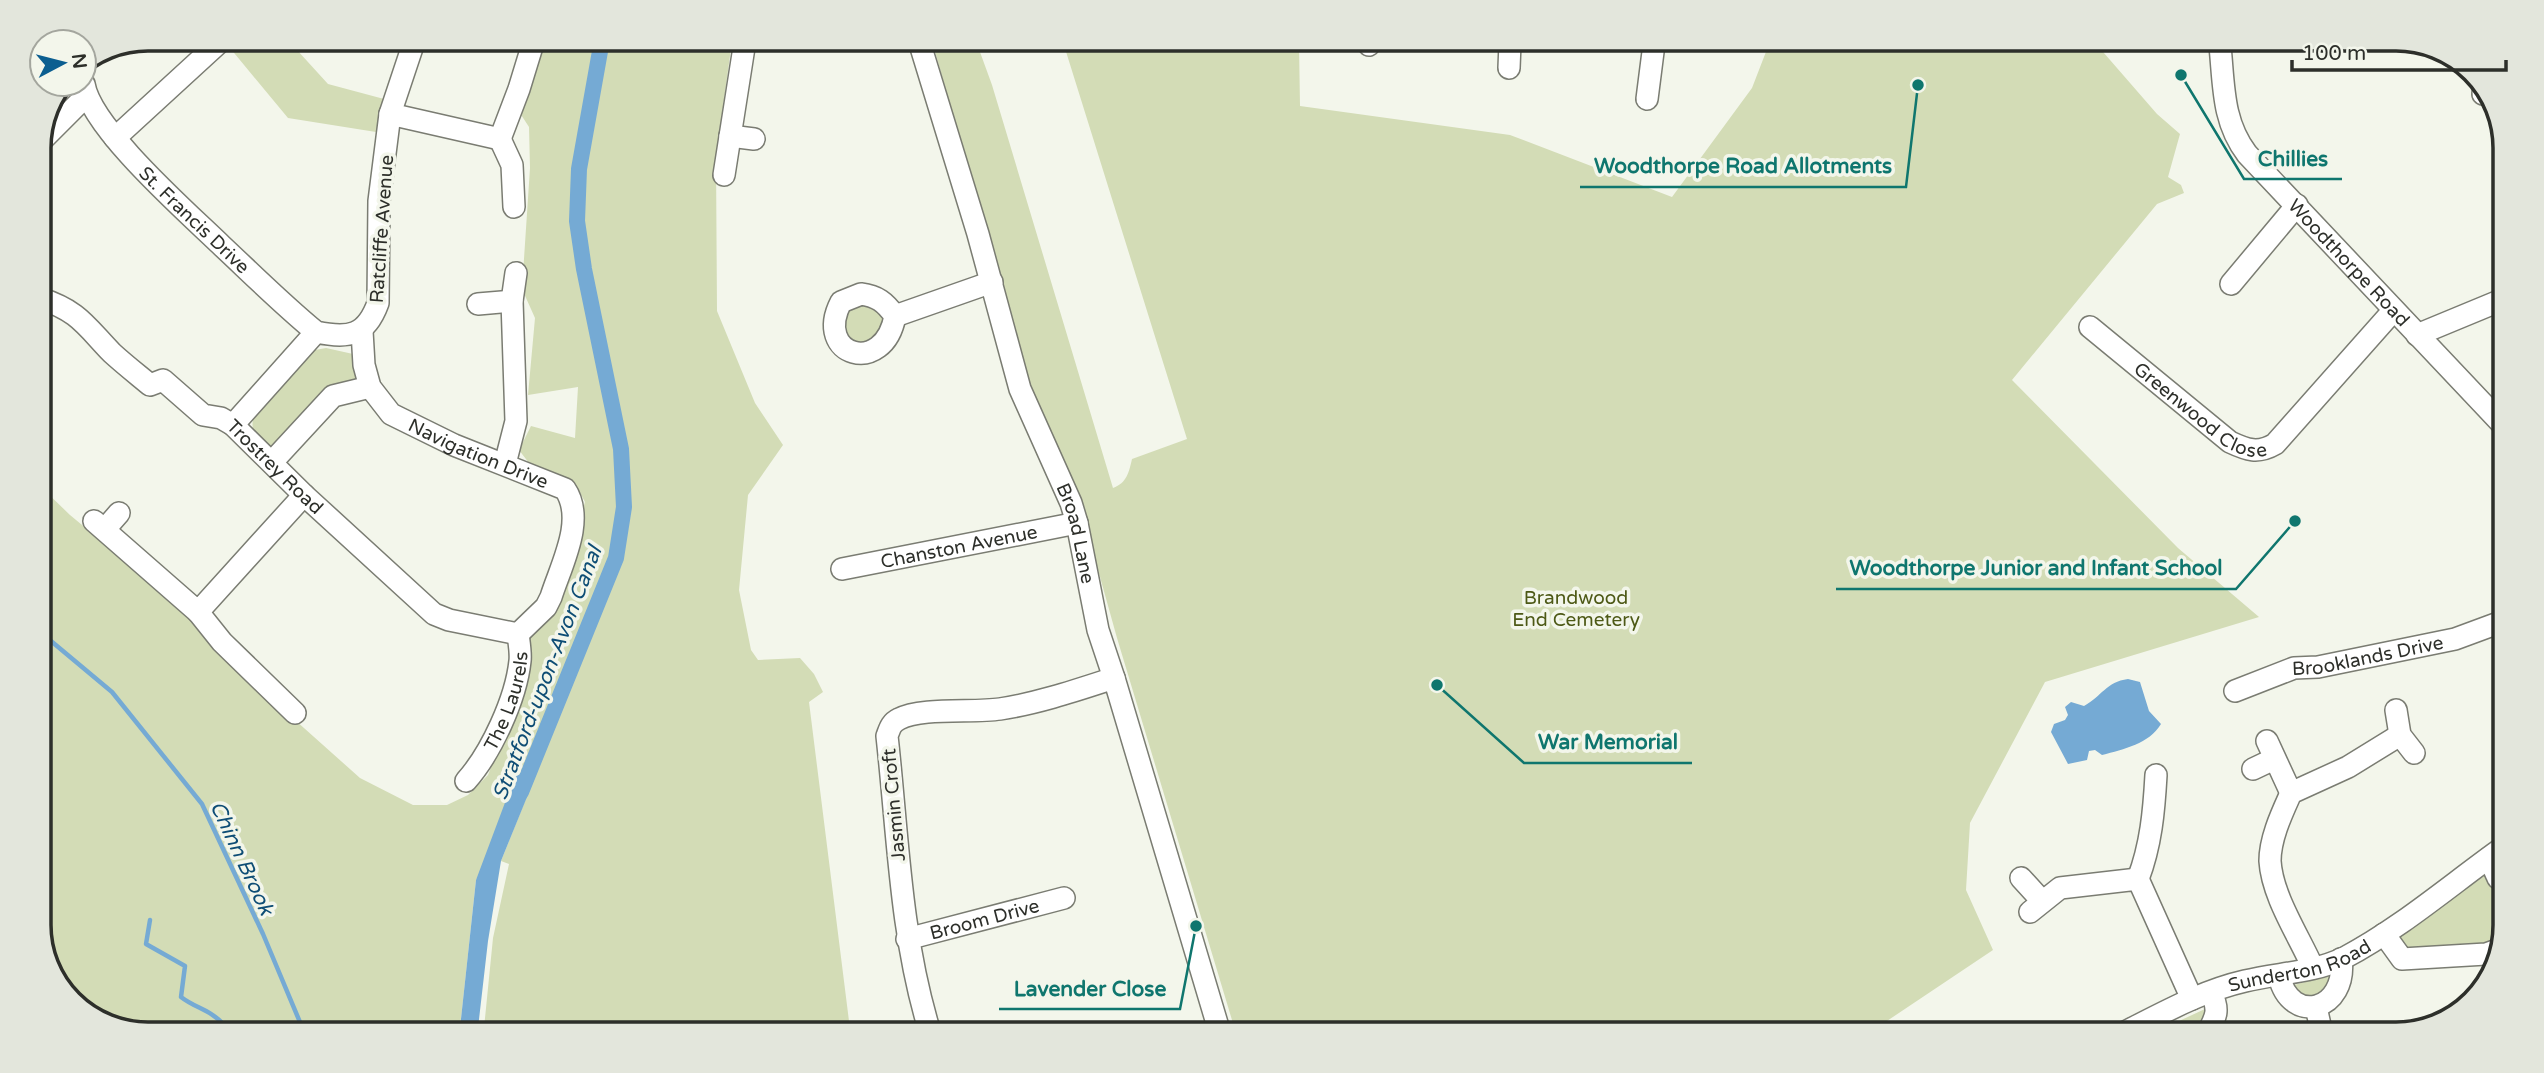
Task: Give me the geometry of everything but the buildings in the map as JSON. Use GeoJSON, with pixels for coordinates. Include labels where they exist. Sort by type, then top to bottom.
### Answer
{"type":"FeatureCollection","features":[{"type":"Feature","properties":{"kind":"street"},"geometry":{"type":"LineString","coordinates":[[116,138],[210,51]]}},
{"type":"Feature","properties":{"kind":"street","name":"Ratcliffe Avenue"},"geometry":{"type":"LineString","coordinates":[[316,332],[345,336],[362,331],[373,317],[378,303],[379,201],[390,114],[411,51]]}},
{"type":"Feature","properties":{"kind":"street"},"geometry":{"type":"LineString","coordinates":[[514,207],[512,165],[499,139],[531,51]]}},
{"type":"Feature","properties":{"kind":"street"},"geometry":{"type":"LineString","coordinates":[[724,175],[743,51]]}},
{"type":"Feature","properties":{"kind":"street","name":"Broad Lane"},"geometry":{"type":"LineString","coordinates":[[922,51],[992,282],[1020,388],[1071,503],[1077,523],[1097,630],[1115,678],[1213,1022]]}},
{"type":"Feature","properties":{"kind":"street"},"geometry":{"type":"LineString","coordinates":[[1509,68],[1510,51]]}},
{"type":"Feature","properties":{"kind":"street"},"geometry":{"type":"LineString","coordinates":[[1647,99],[1653,51]]}},
{"type":"Feature","properties":{"kind":"street","name":"Woodthorpe Road"},"geometry":{"type":"LineString","coordinates":[[2220,51],[2226,113],[2234,138],[2493,415]]}},
{"type":"Feature","properties":{"kind":"street"},"geometry":{"type":"LineString","coordinates":[[54,126],[78,98]]}},
{"type":"Feature","properties":{"kind":"street","name":"St. Francis Drive"},"geometry":{"type":"LineString","coordinates":[[90,98],[116,138],[153,180],[316,332]]}},
{"type":"Feature","properties":{"kind":"street"},"geometry":{"type":"LineString","coordinates":[[390,114],[499,139]]}},
{"type":"Feature","properties":{"kind":"street"},"geometry":{"type":"LineString","coordinates":[[730,136],[754,139]]}},
{"type":"Feature","properties":{"kind":"street"},"geometry":{"type":"LineString","coordinates":[[2229,287],[2297,205]]}},
{"type":"Feature","properties":{"kind":"street"},"geometry":{"type":"LineString","coordinates":[[505,464],[516,421],[512,302],[516,273]]}},
{"type":"Feature","properties":{"kind":"street"},"geometry":{"type":"LineString","coordinates":[[895,316],[992,282]]}},
{"type":"Feature","properties":{"kind":"street"},"geometry":{"type":"LineString","coordinates":[[478,304],[512,302]]}},
{"type":"Feature","properties":{"kind":"street","name":"Trostrey Road"},"geometry":{"type":"LineString","coordinates":[[51,303],[69,311],[89,325],[112,352],[150,385],[163,380],[203,415],[221,418],[233,425],[304,495],[434,614],[449,620],[518,634]]}},
{"type":"Feature","properties":{"kind":"street"},"geometry":{"type":"LineString","coordinates":[[2417,335],[2493,304]]}},
{"type":"Feature","properties":{"kind":"street","name":"Greenwood Close"},"geometry":{"type":"LineString","coordinates":[[2089,328],[2230,442],[2247,450],[2263,451],[2274,444],[2393,311]]}},
{"type":"Feature","properties":{"kind":"street","name":"Navigation Drive"},"geometry":{"type":"LineString","coordinates":[[362,331],[364,365],[370,387],[391,414],[415,428],[565,489],[574,507],[569,540],[551,597],[546,607],[518,634]]}},
{"type":"Feature","properties":{"kind":"street"},"geometry":{"type":"LineString","coordinates":[[233,425],[316,332]]}},
{"type":"Feature","properties":{"kind":"street"},"geometry":{"type":"LineString","coordinates":[[272,462],[333,396],[370,387]]}},
{"type":"Feature","properties":{"kind":"street"},"geometry":{"type":"LineString","coordinates":[[198,612],[304,495]]}},
{"type":"Feature","properties":{"kind":"street"},"geometry":{"type":"LineString","coordinates":[[106,521],[198,612],[222,642],[285,692],[295,713]]}},
{"type":"Feature","properties":{"kind":"street","name":"Chanston Avenue"},"geometry":{"type":"LineString","coordinates":[[842,569],[1077,523]]}},
{"type":"Feature","properties":{"kind":"street","name":"Brooklands Drive"},"geometry":{"type":"LineString","coordinates":[[2235,691],[2294,668],[2318,667],[2455,639],[2493,625]]}},
{"type":"Feature","properties":{"kind":"street","name":"The Laurels"},"geometry":{"type":"LineString","coordinates":[[466,781],[473,761],[509,704],[520,660],[518,634]]}},
{"type":"Feature","properties":{"kind":"street","name":"Jasmin Croft"},"geometry":{"type":"LineString","coordinates":[[927,1022],[907,939],[887,736],[891,725],[900,718],[922,713],[1000,709],[1053,697],[1115,678]]}},
{"type":"Feature","properties":{"kind":"street"},"geometry":{"type":"LineString","coordinates":[[2396,710],[2400,735],[2414,753]]}},
{"type":"Feature","properties":{"kind":"street"},"geometry":{"type":"LineString","coordinates":[[2313,968],[2273,884],[2270,858],[2278,821],[2291,793],[2347,767],[2400,735]]}},
{"type":"Feature","properties":{"kind":"street"},"geometry":{"type":"LineString","coordinates":[[2253,769],[2270,750],[2291,793]]}},
{"type":"Feature","properties":{"kind":"street"},"geometry":{"type":"LineString","coordinates":[[2156,775],[2147,854],[2138,879],[2202,996]]}},
{"type":"Feature","properties":{"kind":"street","name":"Sunderton Road"},"geometry":{"type":"LineString","coordinates":[[2147,1022],[2202,996],[2244,981],[2279,976],[2341,959],[2384,934],[2493,855]]}},
{"type":"Feature","properties":{"kind":"street"},"geometry":{"type":"LineString","coordinates":[[2021,878],[2036,906],[2060,888],[2138,879]]}},
{"type":"Feature","properties":{"kind":"street","name":"Broom Drive"},"geometry":{"type":"LineString","coordinates":[[907,939],[1064,897]]}},
{"type":"Feature","properties":{"kind":"street","name":"Sunderton Road"},"geometry":{"type":"LineString","coordinates":[[2384,934],[2402,959],[2488,953]]}},
{"type":"Feature","properties":{"kind":"street"},"geometry":{"type":"LineString","coordinates":[[2279,976],[2290,999],[2316,1007],[2327,1003],[2340,985],[2343,971],[2341,959]]}},
{"type":"Feature","properties":{"kind":"street","name":"Sunderton Road"},"geometry":{"type":"LineString","coordinates":[[2202,996],[2218,1007],[2212,1022]]}},
{"type":"Feature","properties":{"kind":"street"},"geometry":{"type":"LineString","coordinates":[[2316,1007],[2319,1022]]}},
{"type":"Feature","properties":{"kind":"green space"},"geometry":{"type":"Polygon","coordinates":[[[232,51],[298,51],[328,84],[384,99],[376,132],[288,118],[232,51]]]}},
{"type":"Feature","properties":{"kind":"green space"},"geometry":{"type":"Polygon","coordinates":[[[537,51],[731,51],[716,158],[717,311],[755,403],[783,445],[748,495],[739,590],[751,650],[758,660],[800,658],[814,674],[823,692],[809,702],[849,1022],[485,1022],[493,938],[509,864],[501,861],[537,771],[476,880],[461,1022],[148,1022],[111,1015],[84,998],[67,979],[56,956],[51,931],[51,497],[135,569],[193,612],[295,720],[360,778],[413,805],[447,805],[468,795],[488,775],[526,677],[528,638],[553,609],[585,502],[577,487],[532,467],[519,450],[531,426],[575,438],[578,387],[528,395],[535,318],[522,289],[530,168],[529,127],[516,107],[537,51]]]}},
{"type":"Feature","properties":{"kind":"green space","name":"Brandwood End Cemetery"},"geometry":{"type":"Polygon","coordinates":[[[935,51],[980,51],[1113,488],[1124,480],[1132,459],[1187,439],[1066,51],[1299,51],[1300,106],[1510,135],[1672,197],[1752,88],[1766,51],[2102,51],[2157,114],[2180,134],[2168,177],[2181,185],[2184,193],[2157,204],[2012,380],[2178,548],[2259,617],[2045,682],[1970,823],[1966,890],[1993,950],[1885,1022],[1233,1022],[1117,638],[1075,487],[1023,377],[979,206],[935,51]]]}},
{"type":"Feature","properties":{"kind":"green space"},"geometry":{"type":"Polygon","coordinates":[[[856,303],[874,305],[886,320],[882,338],[856,345],[843,332],[844,312],[856,303]]]}},
{"type":"Feature","properties":{"kind":"green space"},"geometry":{"type":"Polygon","coordinates":[[[326,348],[353,354],[358,371],[354,382],[278,445],[268,446],[253,430],[254,416],[315,350],[326,348]]]}},
{"type":"Feature","properties":{"kind":"green space"},"geometry":{"type":"Polygon","coordinates":[[[2488,873],[2493,884],[2491,944],[2412,953],[2395,939],[2488,873]]]}},
{"type":"Feature","properties":{"kind":"green space"},"geometry":{"type":"Polygon","coordinates":[[[2336,974],[2332,992],[2300,1002],[2294,985],[2336,974]]]}},
{"type":"Feature","properties":{"kind":"green space"},"geometry":{"type":"Polygon","coordinates":[[[2205,1009],[2205,1022],[2177,1022],[2205,1009]]]}},
{"type":"Feature","properties":{"kind":"water"},"geometry":{"type":"Polygon","coordinates":[[[2128,679],[2140,682],[2149,711],[2161,724],[2150,736],[2135,745],[2102,755],[2095,750],[2089,751],[2087,760],[2068,764],[2051,732],[2054,724],[2065,720],[2068,715],[2065,707],[2071,702],[2084,706],[2109,686],[2128,679]]]}},
{"type":"Feature","properties":{"kind":"water"},"geometry":{"type":"Polygon","coordinates":[[[538,770],[501,861],[479,1022],[461,1022],[476,880],[515,776],[538,770]]]}},
{"type":"Feature","properties":{"kind":"waterway","name":"Stratford-upon-Avon Canal"},"geometry":{"type":"LineString","coordinates":[[521,792],[616,558],[624,507],[621,449],[584,269],[577,221],[579,169],[600,51]]}},
{"type":"Feature","properties":{"kind":"waterway","name":"Chinn Brook"},"geometry":{"type":"LineString","coordinates":[[51,641],[112,692],[202,804],[263,934],[300,1022]]}},
{"type":"Feature","properties":{"kind":"waterway"},"geometry":{"type":"LineString","coordinates":[[150,920],[146,944],[185,966],[181,997],[221,1022]]}},
{"type":"Feature","properties":{"kind":"place","name":"Chillies"},"geometry":{"type":"Point","coordinates":[2181,75]}},
{"type":"Feature","properties":{"kind":"place","name":"Woodthorpe Road Allotments"},"geometry":{"type":"Point","coordinates":[1918,85]}},
{"type":"Feature","properties":{"kind":"place","name":"Woodthorpe Junior and Infant School"},"geometry":{"type":"Point","coordinates":[2295,521]}},
{"type":"Feature","properties":{"kind":"place","name":"War Memorial"},"geometry":{"type":"Point","coordinates":[1437,685]}},
{"type":"Feature","properties":{"kind":"place","name":"Lavender Close"},"geometry":{"type":"Point","coordinates":[1196,926]}}]}
